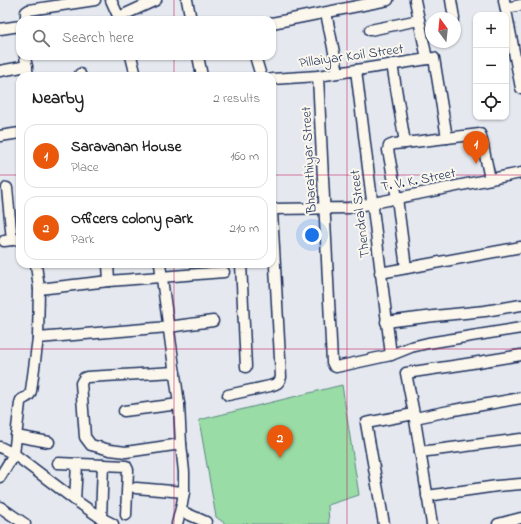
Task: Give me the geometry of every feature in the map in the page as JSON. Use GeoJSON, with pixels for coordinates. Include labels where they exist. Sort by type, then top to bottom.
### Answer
{"type":"FeatureCollection","features":[{"type":"Feature","properties":{"kind":"street"},"geometry":{"type":"LineString","coordinates":[[26,16],[26,12],[29,10],[95,0]]}},
{"type":"Feature","properties":{"kind":"street"},"geometry":{"type":"LineString","coordinates":[[111,0],[119,16]]}},
{"type":"Feature","properties":{"kind":"street"},"geometry":{"type":"LineString","coordinates":[[124,16],[156,0]]}},
{"type":"Feature","properties":{"kind":"street"},"geometry":{"type":"LineString","coordinates":[[187,0],[190,16]]}},
{"type":"Feature","properties":{"kind":"street"},"geometry":{"type":"LineString","coordinates":[[276,23],[388,0]]}},
{"type":"Feature","properties":{"kind":"street"},"geometry":{"type":"LineString","coordinates":[[415,0],[419,20],[425,29]]}},
{"type":"Feature","properties":{"kind":"street"},"geometry":{"type":"LineString","coordinates":[[450,0],[453,12]]}},
{"type":"Feature","properties":{"kind":"street"},"geometry":{"type":"LineString","coordinates":[[521,5],[505,4],[519,62],[521,88]]}},
{"type":"Feature","properties":{"kind":"street"},"geometry":{"type":"LineString","coordinates":[[326,13],[338,72]]}},
{"type":"Feature","properties":{"kind":"street"},"geometry":{"type":"LineString","coordinates":[[370,30],[419,20]]}},
{"type":"Feature","properties":{"kind":"street"},"geometry":{"type":"LineString","coordinates":[[0,29],[16,27]]}},
{"type":"Feature","properties":{"kind":"street"},"geometry":{"type":"LineString","coordinates":[[429,48],[447,138]]}},
{"type":"Feature","properties":{"kind":"street","name":"Pillaiyar Koil Street"},"geometry":{"type":"LineString","coordinates":[[276,79],[318,76],[431,58]]}},
{"type":"Feature","properties":{"kind":"street"},"geometry":{"type":"LineString","coordinates":[[0,71],[27,71],[26,60]]}},
{"type":"Feature","properties":{"kind":"street"},"geometry":{"type":"LineString","coordinates":[[132,60],[135,72]]}},
{"type":"Feature","properties":{"kind":"street"},"geometry":{"type":"LineString","coordinates":[[199,60],[201,72]]}},
{"type":"Feature","properties":{"kind":"street"},"geometry":{"type":"LineString","coordinates":[[256,60],[260,72]]}},
{"type":"Feature","properties":{"kind":"street"},"geometry":{"type":"LineString","coordinates":[[392,64],[405,143]]}},
{"type":"Feature","properties":{"kind":"street","name":"Thendral Street"},"geometry":{"type":"LineString","coordinates":[[356,70],[391,355]]}},
{"type":"Feature","properties":{"kind":"street","name":"Bharathiyar Street"},"geometry":{"type":"LineString","coordinates":[[318,76],[332,362],[336,367],[391,355]]}},
{"type":"Feature","properties":{"kind":"street"},"geometry":{"type":"LineString","coordinates":[[0,136],[16,134]]}},
{"type":"Feature","properties":{"kind":"street"},"geometry":{"type":"LineString","coordinates":[[406,268],[397,198],[388,148],[389,146],[481,135],[490,180]]}},
{"type":"Feature","properties":{"kind":"street","name":"T. V. K. Street"},"geometry":{"type":"LineString","coordinates":[[276,210],[349,208],[521,173]]}},
{"type":"Feature","properties":{"kind":"street"},"geometry":{"type":"LineString","coordinates":[[7,188],[12,240]]}},
{"type":"Feature","properties":{"kind":"street"},"geometry":{"type":"LineString","coordinates":[[380,273],[521,247]]}},
{"type":"Feature","properties":{"kind":"street"},"geometry":{"type":"LineString","coordinates":[[0,477],[14,454],[21,400],[28,397],[31,391],[38,338],[39,289],[36,268]]}},
{"type":"Feature","properties":{"kind":"street"},"geometry":{"type":"LineString","coordinates":[[108,268],[109,280]]}},
{"type":"Feature","properties":{"kind":"street"},"geometry":{"type":"LineString","coordinates":[[161,268],[179,404],[184,472],[184,492],[177,524]]}},
{"type":"Feature","properties":{"kind":"street"},"geometry":{"type":"LineString","coordinates":[[241,268],[246,366]]}},
{"type":"Feature","properties":{"kind":"street"},"geometry":{"type":"LineString","coordinates":[[228,395],[270,386],[280,381],[275,268]]}},
{"type":"Feature","properties":{"kind":"street"},"geometry":{"type":"LineString","coordinates":[[39,289],[109,280],[224,272]]}},
{"type":"Feature","properties":{"kind":"street"},"geometry":{"type":"LineString","coordinates":[[386,322],[485,311],[521,305]]}},
{"type":"Feature","properties":{"kind":"street"},"geometry":{"type":"LineString","coordinates":[[38,338],[213,322]]}},
{"type":"Feature","properties":{"kind":"street"},"geometry":{"type":"LineString","coordinates":[[391,355],[411,347],[428,343],[521,328]]}},
{"type":"Feature","properties":{"kind":"street"},"geometry":{"type":"LineString","coordinates":[[432,524],[406,372],[521,355]]}},
{"type":"Feature","properties":{"kind":"street"},"geometry":{"type":"LineString","coordinates":[[175,372],[84,378],[81,383],[85,436],[91,445],[126,452],[181,444]]}},
{"type":"Feature","properties":{"kind":"street"},"geometry":{"type":"LineString","coordinates":[[384,524],[366,423],[521,398]]}},
{"type":"Feature","properties":{"kind":"street"},"geometry":{"type":"LineString","coordinates":[[124,411],[179,404]]}},
{"type":"Feature","properties":{"kind":"street"},"geometry":{"type":"LineString","coordinates":[[16,436],[49,442]]}},
{"type":"Feature","properties":{"kind":"street"},"geometry":{"type":"LineString","coordinates":[[420,452],[521,439]]}},
{"type":"Feature","properties":{"kind":"street"},"geometry":{"type":"LineString","coordinates":[[0,447],[14,454],[101,518],[113,524]]}},
{"type":"Feature","properties":{"kind":"street"},"geometry":{"type":"LineString","coordinates":[[58,463],[127,467],[126,515]]}},
{"type":"Feature","properties":{"kind":"street"},"geometry":{"type":"LineString","coordinates":[[76,500],[77,464]]}},
{"type":"Feature","properties":{"kind":"street"},"geometry":{"type":"LineString","coordinates":[[101,518],[103,465]]}},
{"type":"Feature","properties":{"kind":"street"},"geometry":{"type":"LineString","coordinates":[[427,496],[521,484]]}},
{"type":"Feature","properties":{"kind":"street"},"geometry":{"type":"LineString","coordinates":[[136,488],[184,492]]}},
{"type":"Feature","properties":{"kind":"street"},"geometry":{"type":"LineString","coordinates":[[0,507],[25,524]]}},
{"type":"Feature","properties":{"kind":"street"},"geometry":{"type":"LineString","coordinates":[[180,511],[206,522]]}},
{"type":"Feature","properties":{"kind":"street"},"geometry":{"type":"LineString","coordinates":[[498,524],[521,518]]}},
{"type":"Feature","properties":{"kind":"green space"},"geometry":{"type":"Polygon","coordinates":[[[342,385],[359,495],[328,505],[329,524],[226,524],[216,517],[199,420],[342,385]]]}},
{"type":"Feature","properties":{"kind":"place","name":"Saravanan House"},"geometry":{"type":"Point","coordinates":[476,164]}},
{"type":"Feature","properties":{"kind":"place","name":"Officers colony park"},"geometry":{"type":"Point","coordinates":[280,458]}}]}
